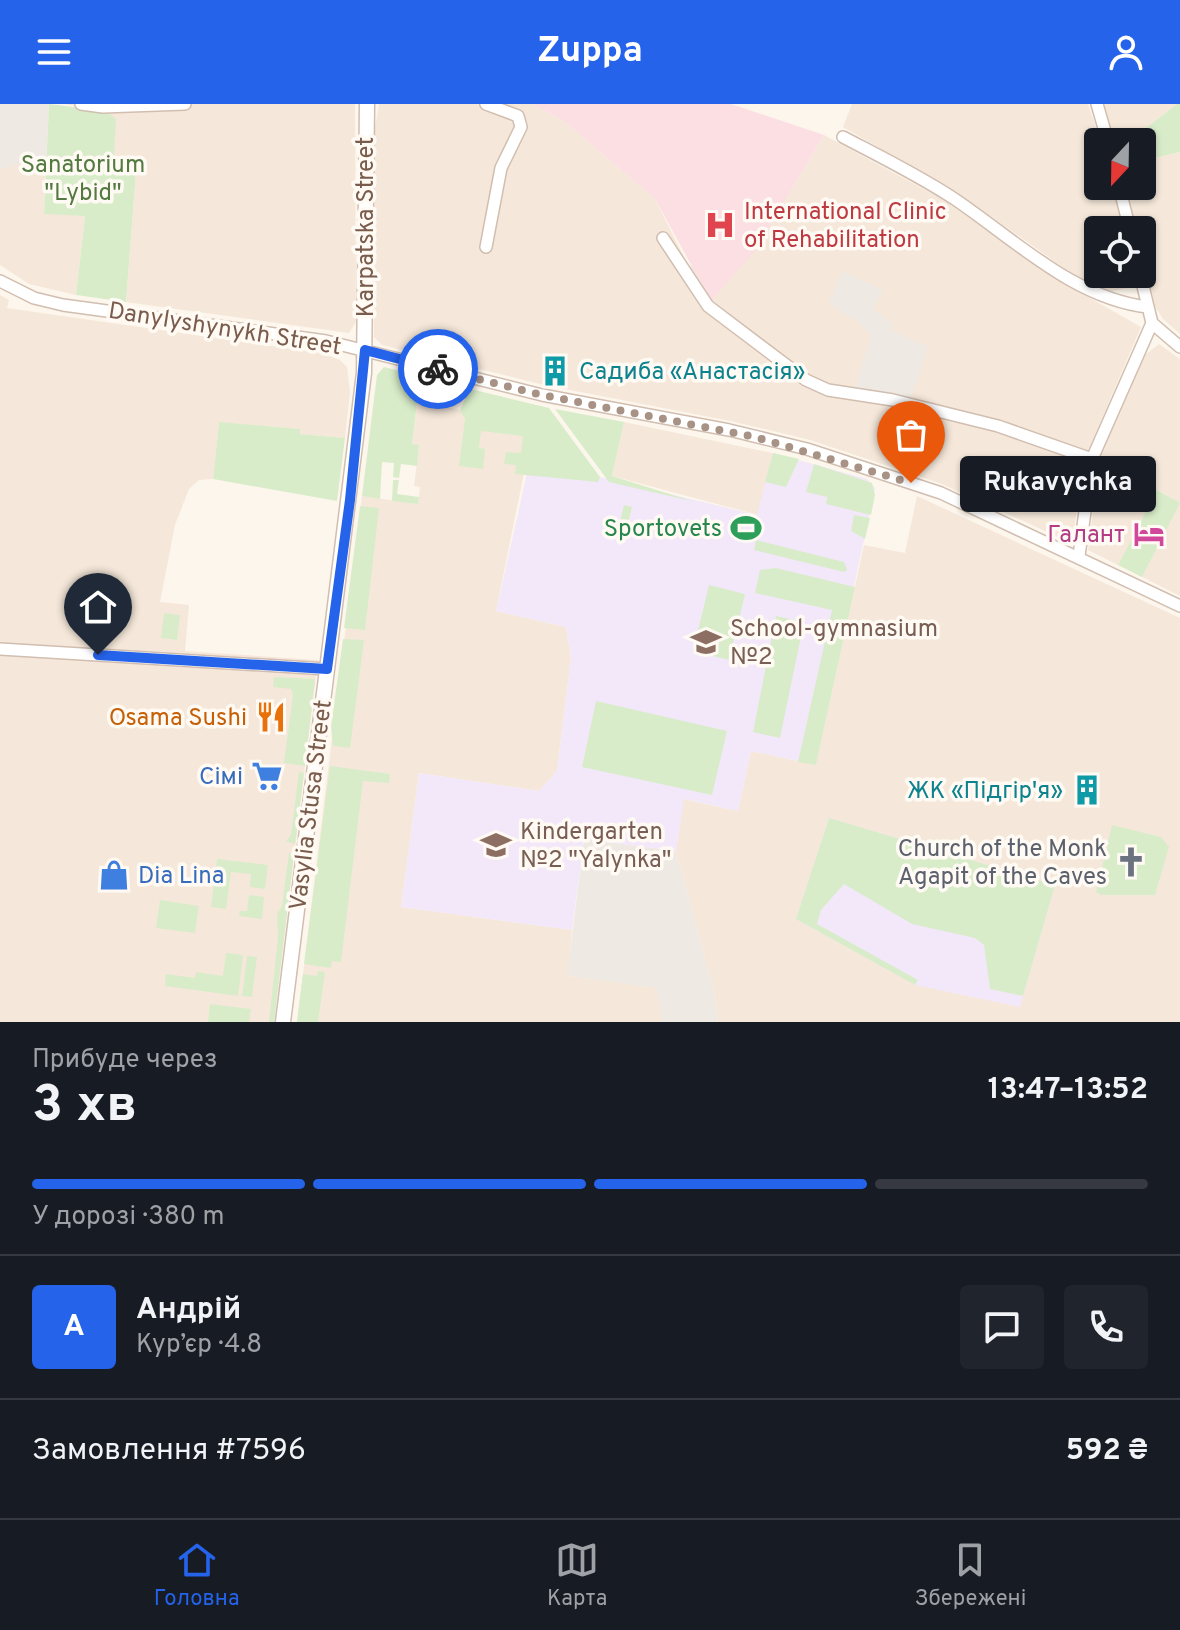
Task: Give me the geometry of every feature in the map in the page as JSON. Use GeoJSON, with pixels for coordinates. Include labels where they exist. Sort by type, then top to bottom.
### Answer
{"type":"FeatureCollection","features":[{"type":"Feature","properties":{"kind":"street"},"geometry":{"type":"LineString","coordinates":[[81,104],[185,104]]}},
{"type":"Feature","properties":{"kind":"street","name":"Karpatska Street"},"geometry":{"type":"LineString","coordinates":[[365,350],[367,104]]}},
{"type":"Feature","properties":{"kind":"street"},"geometry":{"type":"LineString","coordinates":[[486,104],[518,116],[521,127],[501,168],[486,247]]}},
{"type":"Feature","properties":{"kind":"street"},"geometry":{"type":"LineString","coordinates":[[1097,104],[1104,128]]}},
{"type":"Feature","properties":{"kind":"street"},"geometry":{"type":"LineString","coordinates":[[843,137],[945,193],[1066,276],[1105,298],[1148,307]]}},
{"type":"Feature","properties":{"kind":"street"},"geometry":{"type":"LineString","coordinates":[[663,238],[708,306],[806,380],[828,390],[893,400],[998,426],[1092,459]]}},
{"type":"Feature","properties":{"kind":"street","name":"Danylyshynykh Street"},"geometry":{"type":"LineString","coordinates":[[0,281],[34,298],[63,305],[326,341],[542,395],[729,430],[807,449],[939,492],[1180,606]]}},
{"type":"Feature","properties":{"kind":"street"},"geometry":{"type":"LineString","coordinates":[[1143,288],[1152,323],[1180,347]]}},
{"type":"Feature","properties":{"kind":"street"},"geometry":{"type":"LineString","coordinates":[[1079,556],[1092,459],[1152,323]]}},
{"type":"Feature","properties":{"kind":"street","name":"Vasylia Stusa Street"},"geometry":{"type":"LineString","coordinates":[[283,1022],[350,500],[365,350]]}},
{"type":"Feature","properties":{"kind":"street"},"geometry":{"type":"LineString","coordinates":[[0,649],[327,669]]}},
{"type":"Feature","properties":{"kind":"shaded area"},"geometry":{"type":"Polygon","coordinates":[[[0,104],[49,104],[46,164],[11,164],[10,168],[0,168],[0,104]]]}},
{"type":"Feature","properties":{"kind":"shaded area"},"geometry":{"type":"Polygon","coordinates":[[[65,104],[355,104],[356,322],[349,333],[126,302],[136,173],[126,172],[114,156],[91,109],[65,104]]]}},
{"type":"Feature","properties":{"kind":"shaded area"},"geometry":{"type":"Polygon","coordinates":[[[379,104],[533,104],[565,122],[655,199],[689,267],[756,250],[824,135],[942,199],[1060,281],[1141,327],[1083,463],[1073,538],[1069,542],[942,484],[810,440],[730,421],[544,385],[382,345],[374,337],[375,127],[379,104]]]}},
{"type":"Feature","properties":{"kind":"shaded area","name":"International Clinic of Rehabilitation"},"geometry":{"type":"Polygon","coordinates":[[[533,104],[731,104],[824,135],[756,250],[711,301],[655,199],[565,122],[533,104]]]}},
{"type":"Feature","properties":{"kind":"shaded area"},"geometry":{"type":"Polygon","coordinates":[[[852,104],[1088,104],[1096,128],[1084,128],[1084,200],[1116,200],[1120,216],[1084,216],[1084,279],[959,194],[843,127],[852,104]]]}},
{"type":"Feature","properties":{"kind":"shaded area"},"geometry":{"type":"Polygon","coordinates":[[[1104,104],[1177,104],[1146,128],[1111,128],[1104,104]]]}},
{"type":"Feature","properties":{"kind":"shaded area"},"geometry":{"type":"Polygon","coordinates":[[[1180,152],[1180,334],[1163,319],[1155,306],[1151,288],[1156,288],[1156,216],[1134,216],[1130,200],[1156,200],[1156,158],[1180,152]]]}},
{"type":"Feature","properties":{"kind":"shaded area"},"geometry":{"type":"Polygon","coordinates":[[[10,164],[46,164],[44,213],[85,216],[76,295],[29,284],[0,265],[0,168],[10,168],[10,164]]]}},
{"type":"Feature","properties":{"kind":"shaded area"},"geometry":{"type":"Polygon","coordinates":[[[842,271],[883,290],[873,309],[893,324],[891,330],[928,347],[911,399],[855,389],[871,336],[861,324],[829,304],[842,271]]]}},
{"type":"Feature","properties":{"kind":"shaded area"},"geometry":{"type":"Polygon","coordinates":[[[1100,288],[1128,288],[1107,292],[1100,288]]]}},
{"type":"Feature","properties":{"kind":"shaded area"},"geometry":{"type":"Polygon","coordinates":[[[0,295],[9,300],[7,308],[321,353],[340,360],[347,367],[350,392],[345,438],[299,434],[300,429],[219,423],[213,479],[199,480],[189,489],[175,525],[160,602],[189,605],[185,651],[318,660],[274,1022],[0,1022],[0,295]]]}},
{"type":"Feature","properties":{"kind":"shaded area"},"geometry":{"type":"Polygon","coordinates":[[[1159,344],[1180,359],[1180,596],[1142,577],[1179,503],[1158,490],[1118,565],[1088,550],[1100,458],[1145,355],[1159,344]]]}},
{"type":"Feature","properties":{"kind":"shaded area"},"geometry":{"type":"Polygon","coordinates":[[[417,403],[444,406],[533,429],[496,611],[566,627],[571,658],[557,771],[539,791],[419,773],[401,907],[572,930],[568,976],[658,988],[662,1022],[297,1022],[362,496],[418,504],[420,487],[414,486],[419,446],[412,444],[417,403]]]}},
{"type":"Feature","properties":{"kind":"shaded area"},"geometry":{"type":"Polygon","coordinates":[[[624,422],[773,453],[758,515],[612,476],[624,422]]]}},
{"type":"Feature","properties":{"kind":"shaded area","name":"School-gymnasium №2"},"geometry":{"type":"Polygon","coordinates":[[[773,453],[867,479],[875,488],[816,765],[751,751],[738,811],[684,799],[676,851],[584,839],[572,930],[401,907],[419,773],[539,791],[557,771],[571,658],[566,627],[496,611],[530,460],[757,515],[773,453]]]}},
{"type":"Feature","properties":{"kind":"shaded area"},"geometry":{"type":"Polygon","coordinates":[[[917,496],[1180,618],[1180,1022],[718,1022],[714,992],[676,851],[683,799],[738,811],[751,751],[816,765],[864,545],[905,553],[917,496]]]}},
{"type":"Feature","properties":{"kind":"shaded area"},"geometry":{"type":"Polygon","coordinates":[[[829,818],[1055,885],[1020,1007],[915,985],[796,919],[829,818]]]}},
{"type":"Feature","properties":{"kind":"shaded area"},"geometry":{"type":"Polygon","coordinates":[[[584,839],[676,851],[714,992],[718,1022],[662,1022],[657,988],[567,976],[584,839]]]}},
{"type":"Feature","properties":{"kind":"green space","name":"Sanatorium \"Lybid\""},"geometry":{"type":"Polygon","coordinates":[[[49,104],[106,111],[116,119],[114,156],[126,157],[126,171],[136,172],[126,302],[76,295],[85,216],[44,214],[49,104]]]}},
{"type":"Feature","properties":{"kind":"green space"},"geometry":{"type":"Polygon","coordinates":[[[1180,104],[1180,152],[1156,158],[1156,128],[1146,128],[1180,104]]]}},
{"type":"Feature","properties":{"kind":"green space"},"geometry":{"type":"Polygon","coordinates":[[[384,367],[435,380],[447,394],[444,406],[417,403],[412,444],[419,445],[417,466],[401,464],[399,478],[393,477],[394,463],[382,462],[380,499],[362,496],[377,375],[384,367]]]}},
{"type":"Feature","properties":{"kind":"green space"},"geometry":{"type":"Polygon","coordinates":[[[470,389],[549,408],[600,477],[598,482],[515,474],[516,465],[504,464],[506,452],[521,453],[523,436],[481,431],[479,448],[485,449],[483,469],[459,466],[465,419],[460,410],[470,389]]]}},
{"type":"Feature","properties":{"kind":"green space"},"geometry":{"type":"Polygon","coordinates":[[[555,409],[624,422],[612,476],[695,502],[609,482],[555,409]]]}},
{"type":"Feature","properties":{"kind":"green space"},"geometry":{"type":"Polygon","coordinates":[[[219,422],[300,429],[300,434],[345,438],[337,501],[213,479],[219,422]]]}},
{"type":"Feature","properties":{"kind":"green space"},"geometry":{"type":"Polygon","coordinates":[[[773,453],[799,459],[786,487],[765,482],[773,453]]]}},
{"type":"Feature","properties":{"kind":"green space"},"geometry":{"type":"Polygon","coordinates":[[[814,464],[872,483],[875,495],[871,515],[826,504],[827,497],[806,492],[814,464]]]}},
{"type":"Feature","properties":{"kind":"green space"},"geometry":{"type":"Polygon","coordinates":[[[393,480],[399,480],[397,494],[419,497],[418,504],[392,501],[393,480]]]}},
{"type":"Feature","properties":{"kind":"green space","name":"Галант"},"geometry":{"type":"Polygon","coordinates":[[[1157,490],[1180,503],[1142,577],[1118,565],[1157,490]]]}},
{"type":"Feature","properties":{"kind":"green space"},"geometry":{"type":"Polygon","coordinates":[[[624,505],[632,507],[624,540],[616,538],[624,505]]]}},
{"type":"Feature","properties":{"kind":"green space"},"geometry":{"type":"Polygon","coordinates":[[[360,506],[379,508],[365,630],[344,628],[360,506]]]}},
{"type":"Feature","properties":{"kind":"green space"},"geometry":{"type":"Polygon","coordinates":[[[854,515],[870,518],[865,539],[851,531],[854,515]]]}},
{"type":"Feature","properties":{"kind":"green space"},"geometry":{"type":"Polygon","coordinates":[[[756,540],[844,562],[847,570],[844,572],[754,550],[756,540]]]}},
{"type":"Feature","properties":{"kind":"green space"},"geometry":{"type":"Polygon","coordinates":[[[776,568],[855,587],[816,765],[798,762],[832,610],[755,593],[760,570],[776,568]]]}},
{"type":"Feature","properties":{"kind":"green space"},"geometry":{"type":"Polygon","coordinates":[[[709,585],[745,594],[729,660],[693,651],[709,585]]]}},
{"type":"Feature","properties":{"kind":"green space"},"geometry":{"type":"Polygon","coordinates":[[[164,613],[180,615],[177,640],[161,638],[164,613]]]}},
{"type":"Feature","properties":{"kind":"green space"},"geometry":{"type":"Polygon","coordinates":[[[776,616],[804,622],[780,738],[753,732],[776,616]]]}},
{"type":"Feature","properties":{"kind":"green space"},"geometry":{"type":"Polygon","coordinates":[[[343,639],[364,640],[350,748],[333,746],[331,727],[343,639]]]}},
{"type":"Feature","properties":{"kind":"green space"},"geometry":{"type":"Polygon","coordinates":[[[274,677],[315,679],[305,766],[284,763],[293,695],[291,689],[273,687],[274,677]]]}},
{"type":"Feature","properties":{"kind":"green space"},"geometry":{"type":"Polygon","coordinates":[[[596,701],[727,731],[712,795],[582,767],[596,701]]]}},
{"type":"Feature","properties":{"kind":"green space"},"geometry":{"type":"Polygon","coordinates":[[[330,766],[390,774],[389,783],[363,781],[341,962],[332,961],[331,968],[304,964],[330,766]]]}},
{"type":"Feature","properties":{"kind":"green space"},"geometry":{"type":"Polygon","coordinates":[[[299,772],[304,773],[295,844],[286,841],[291,835],[299,772]]]}},
{"type":"Feature","properties":{"kind":"green space"},"geometry":{"type":"Polygon","coordinates":[[[829,818],[1055,885],[1023,996],[990,989],[984,945],[975,938],[912,924],[844,884],[821,910],[817,924],[918,980],[915,985],[796,919],[829,818]]]}},
{"type":"Feature","properties":{"kind":"green space"},"geometry":{"type":"Polygon","coordinates":[[[1112,825],[1161,837],[1169,847],[1155,895],[1101,895],[1096,892],[1112,825]]]}},
{"type":"Feature","properties":{"kind":"green space"},"geometry":{"type":"Polygon","coordinates":[[[289,853],[294,854],[274,1022],[269,1022],[278,938],[277,914],[282,906],[289,853]]]}},
{"type":"Feature","properties":{"kind":"green space"},"geometry":{"type":"Polygon","coordinates":[[[217,859],[268,865],[265,889],[250,887],[251,874],[231,872],[226,909],[211,907],[217,859]]]}},
{"type":"Feature","properties":{"kind":"green space"},"geometry":{"type":"Polygon","coordinates":[[[249,895],[264,897],[262,919],[239,916],[240,911],[247,911],[249,895]]]}},
{"type":"Feature","properties":{"kind":"green space"},"geometry":{"type":"Polygon","coordinates":[[[160,900],[199,906],[195,933],[156,928],[160,900]]]}},
{"type":"Feature","properties":{"kind":"green space"},"geometry":{"type":"Polygon","coordinates":[[[226,953],[243,955],[238,996],[165,986],[166,974],[195,978],[196,972],[223,976],[226,953]]]}},
{"type":"Feature","properties":{"kind":"green space"},"geometry":{"type":"Polygon","coordinates":[[[247,956],[257,957],[252,997],[242,996],[247,956]]]}},
{"type":"Feature","properties":{"kind":"green space"},"geometry":{"type":"Polygon","coordinates":[[[318,971],[325,972],[318,1022],[297,1022],[303,974],[317,976],[318,971]]]}},
{"type":"Feature","properties":{"kind":"green space"},"geometry":{"type":"Polygon","coordinates":[[[210,1004],[251,1009],[249,1022],[208,1022],[210,1004]]]}},
{"type":"Feature","properties":{"kind":"way so far"},"geometry":{"type":"LineString","coordinates":[[438,369],[542,395],[729,430],[807,449],[911,483]]}},
{"type":"Feature","properties":{"kind":"place","name":"International Clinic of Rehabilitation"},"geometry":{"type":"Point","coordinates":[720,225]}},
{"type":"Feature","properties":{"kind":"place","name":"Садиба «Анастасія»"},"geometry":{"type":"Point","coordinates":[555,371]}},
{"type":"Feature","properties":{"kind":"place","name":"Rukavychka"},"geometry":{"type":"Point","coordinates":[911,483]}},
{"type":"Feature","properties":{"kind":"place","name":"Sportovets"},"geometry":{"type":"Point","coordinates":[746,528]}},
{"type":"Feature","properties":{"kind":"place","name":"Галант"},"geometry":{"type":"Point","coordinates":[1149,534]}},
{"type":"Feature","properties":{"kind":"place","name":"School-gymnasium №2"},"geometry":{"type":"Point","coordinates":[706,642]}},
{"type":"Feature","properties":{"kind":"place","name":"Osama Sushi"},"geometry":{"type":"Point","coordinates":[271,717]}},
{"type":"Feature","properties":{"kind":"place","name":"Сімі"},"geometry":{"type":"Point","coordinates":[267,776]}},
{"type":"Feature","properties":{"kind":"place","name":"ЖК «Підгір'я»"},"geometry":{"type":"Point","coordinates":[1087,790]}},
{"type":"Feature","properties":{"kind":"place","name":"Kindergarten №2 \"Yalynka\""},"geometry":{"type":"Point","coordinates":[496,845]}},
{"type":"Feature","properties":{"kind":"place","name":"Church of the Monk Agapit of the Caves"},"geometry":{"type":"Point","coordinates":[1131,862]}},
{"type":"Feature","properties":{"kind":"place","name":"Dia Lina"},"geometry":{"type":"Point","coordinates":[114,875]}},
{"type":"Feature","properties":{"kind":"route"},"geometry":{"type":"LineString","coordinates":[[98,655],[144,655],[327,669],[350,500],[365,350],[438,369]]}}]}
